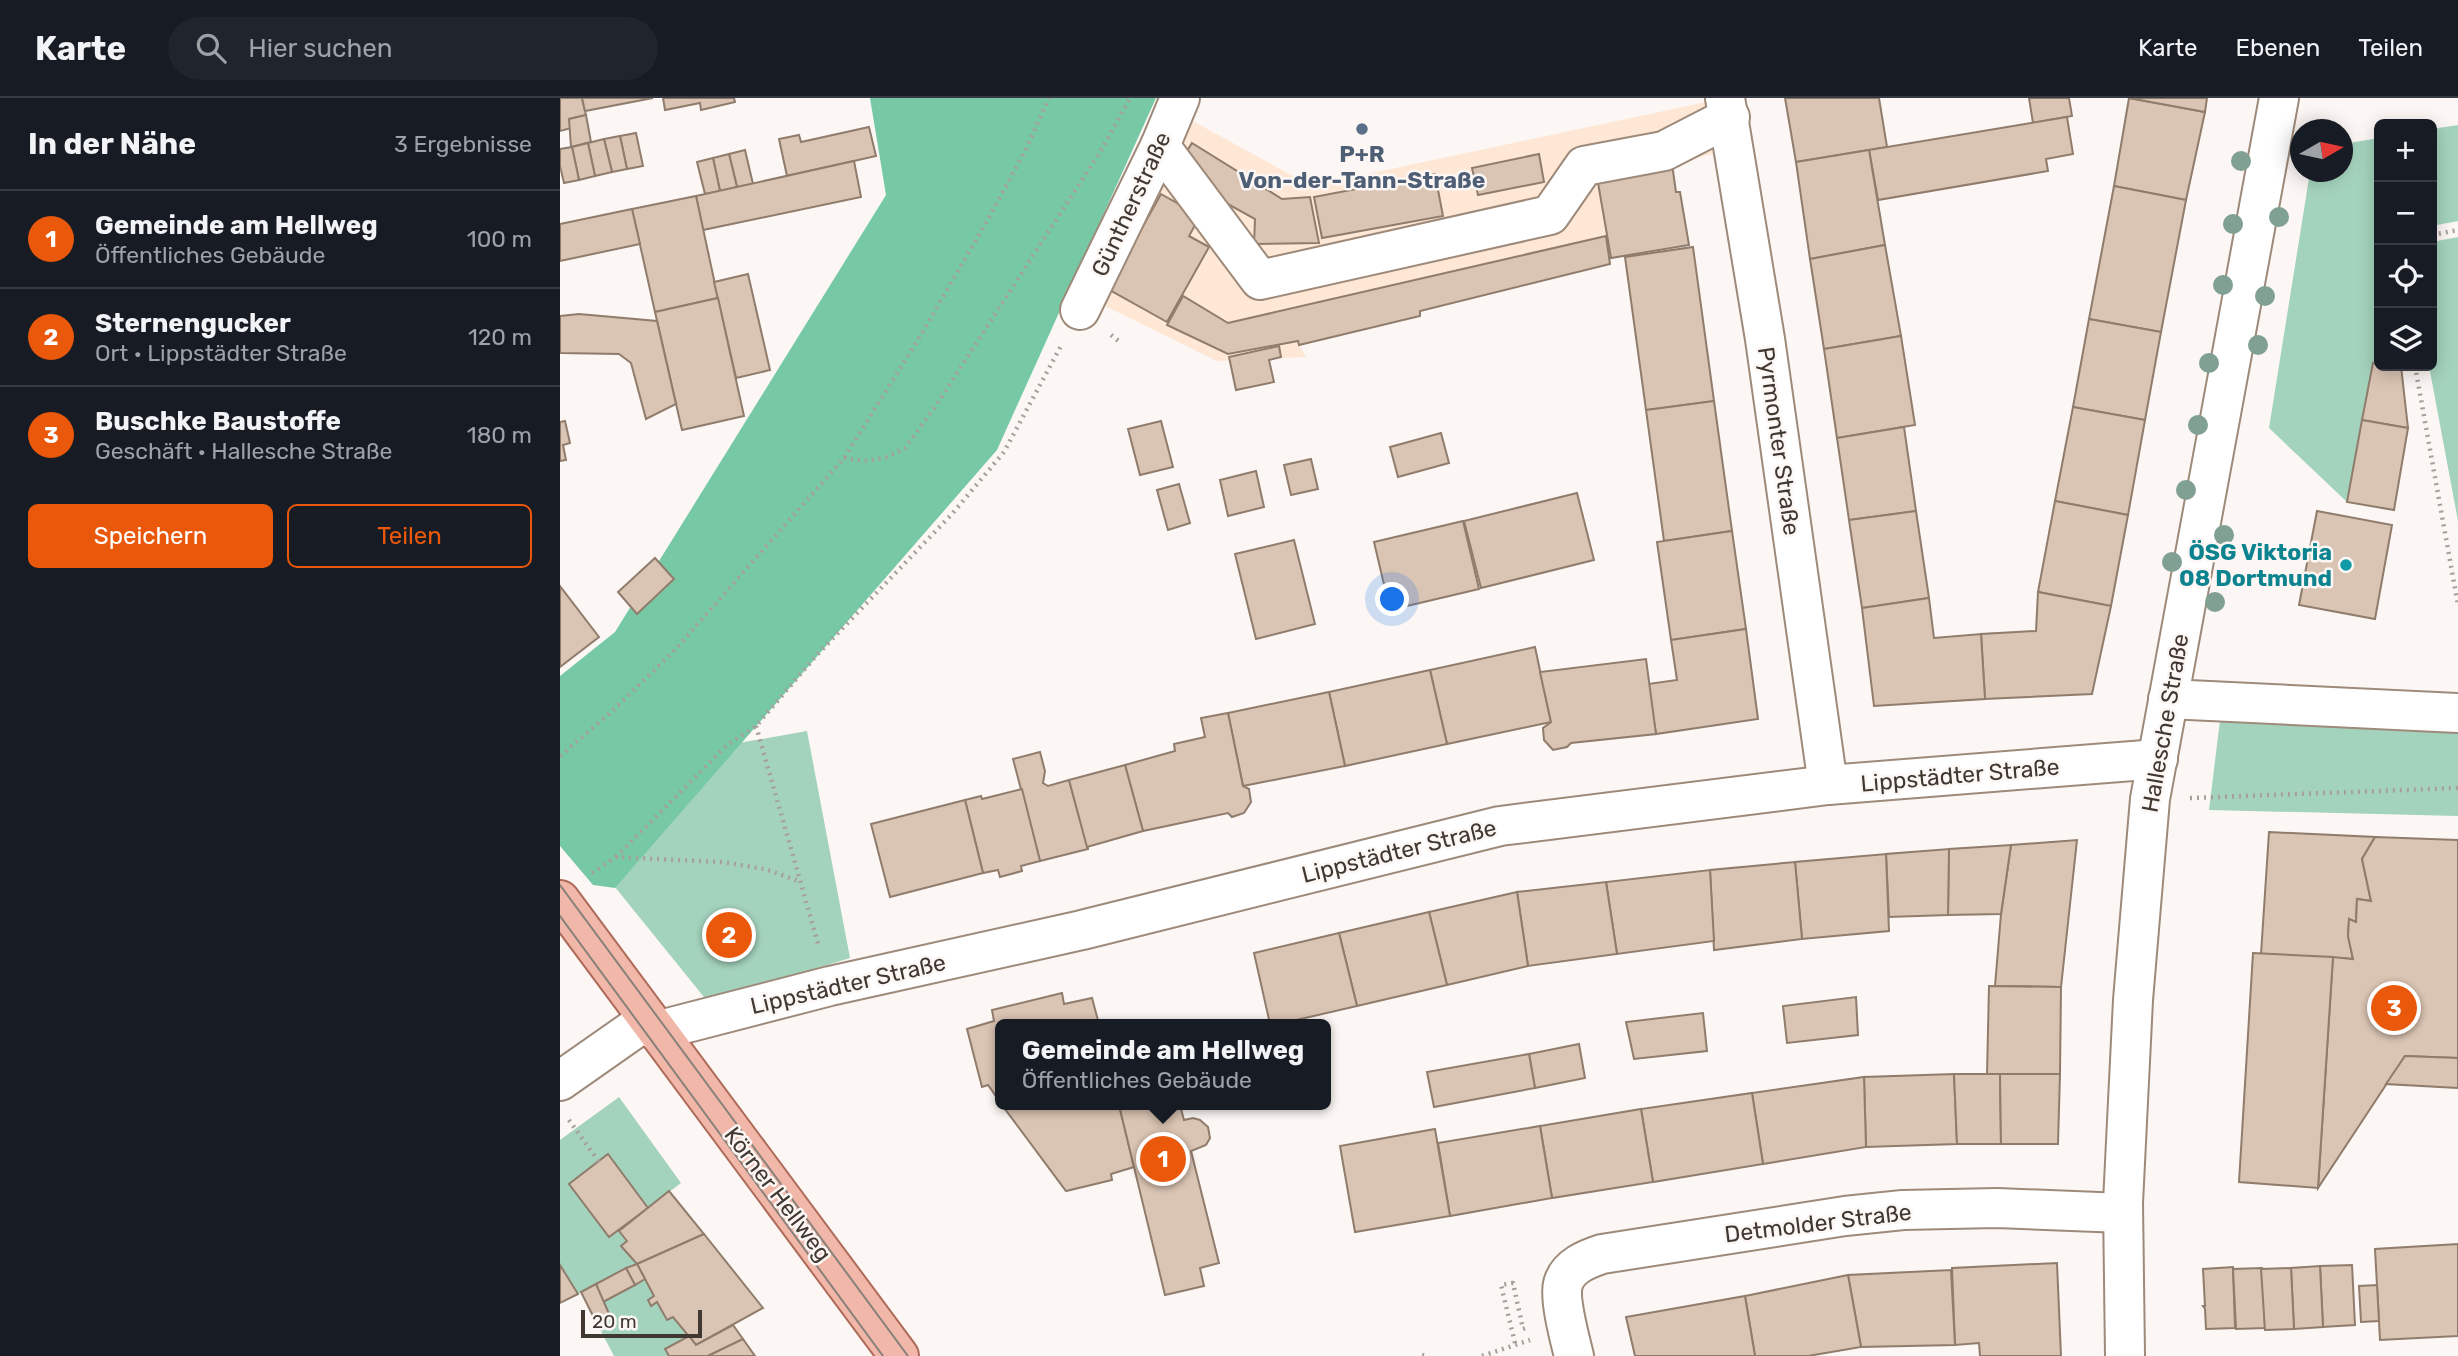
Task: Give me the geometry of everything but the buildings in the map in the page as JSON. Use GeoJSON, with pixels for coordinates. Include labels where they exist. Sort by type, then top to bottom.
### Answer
{"type":"FeatureCollection","features":[{"type":"Feature","properties":{"kind":"main road","name":"Körner Hellweg"},"geometry":{"type":"LineString","coordinates":[[560,900],[900,1356]]}},
{"type":"Feature","properties":{"kind":"street","name":"Güntherstraße"},"geometry":{"type":"LineString","coordinates":[[1080,310],[1160,146],[1180,98]]}},
{"type":"Feature","properties":{"kind":"street","name":"Hallesche Straße"},"geometry":{"type":"LineString","coordinates":[[2125,1356],[2123,1213],[2133,1000],[2150,799],[2279,98]]}},
{"type":"Feature","properties":{"kind":"street"},"geometry":{"type":"LineString","coordinates":[[1160,146],[1259,280],[1550,215],[1584,166],[1664,150],[1728,107]]}},
{"type":"Feature","properties":{"kind":"street","name":"Pyrmonter Straße"},"geometry":{"type":"LineString","coordinates":[[1728,107],[1765,339],[1828,785]]}},
{"type":"Feature","properties":{"kind":"street"},"geometry":{"type":"LineString","coordinates":[[2168,699],[2458,713]]}},
{"type":"Feature","properties":{"kind":"street","name":"Lippstädter Straße"},"geometry":{"type":"LineString","coordinates":[[652,1026],[1082,930],[1500,826],[1828,785],[2158,759]]}},
{"type":"Feature","properties":{"kind":"street"},"geometry":{"type":"LineString","coordinates":[[560,1081],[652,1026]]}},
{"type":"Feature","properties":{"kind":"street","name":"Detmolder Straße"},"geometry":{"type":"LineString","coordinates":[[1574,1356],[1566,1320],[1563,1284],[1572,1270],[1584,1260],[1602,1254],[1845,1216],[1903,1210],[1997,1208],[2123,1213]]}},
{"type":"Feature","properties":{"kind":"path"},"geometry":{"type":"LineString","coordinates":[[560,756],[609,714],[672,653],[844,458],[918,340],[987,221],[1026,151],[1049,98]]}},
{"type":"Feature","properties":{"kind":"path"},"geometry":{"type":"LineString","coordinates":[[844,458],[864,461],[885,458],[905,448],[935,407],[1095,161],[1130,98]]}},
{"type":"Feature","properties":{"kind":"path"},"geometry":{"type":"LineString","coordinates":[[2437,234],[2458,230]]}},
{"type":"Feature","properties":{"kind":"path"},"geometry":{"type":"LineString","coordinates":[[592,873],[615,857],[727,745],[756,726],[815,657],[952,514],[1004,452],[1080,310],[1121,343]]}},
{"type":"Feature","properties":{"kind":"path"},"geometry":{"type":"LineString","coordinates":[[2416,371],[2458,605]]}},
{"type":"Feature","properties":{"kind":"path"},"geometry":{"type":"LineString","coordinates":[[756,726],[830,986]]}},
{"type":"Feature","properties":{"kind":"path"},"geometry":{"type":"LineString","coordinates":[[2150,799],[2458,788]]}},
{"type":"Feature","properties":{"kind":"path"},"geometry":{"type":"LineString","coordinates":[[615,857],[722,862],[765,869],[802,882]]}},
{"type":"Feature","properties":{"kind":"path"},"geometry":{"type":"LineString","coordinates":[[568,1119],[599,1162]]}},
{"type":"Feature","properties":{"kind":"path"},"geometry":{"type":"LineString","coordinates":[[1482,1356],[1522,1342]]}},
{"type":"Feature","properties":{"kind":"shaded area"},"geometry":{"type":"Polygon","coordinates":[[[1706,102],[1713,154],[1597,177],[1610,264],[1420,311],[1420,316],[1299,345],[1306,357],[1217,361],[1097,302],[1189,119],[1311,186],[1706,102]]]}},
{"type":"Feature","properties":{"kind":"green space"},"geometry":{"type":"Polygon","coordinates":[[[870,98],[1156,98],[997,450],[615,888],[593,885],[560,846],[560,676],[615,632],[886,195],[870,98]]]}},
{"type":"Feature","properties":{"kind":"green space"},"geometry":{"type":"Polygon","coordinates":[[[2458,125],[2458,221],[2437,225],[2437,182],[2437,128],[2458,125]]]}},
{"type":"Feature","properties":{"kind":"green space"},"geometry":{"type":"Polygon","coordinates":[[[2374,139],[2374,363],[2347,502],[2269,428],[2308,182],[2353,182],[2353,142],[2374,139]]]}},
{"type":"Feature","properties":{"kind":"green space"},"geometry":{"type":"Polygon","coordinates":[[[2458,237],[2458,521],[2430,371],[2437,371],[2437,241],[2458,237]]]}},
{"type":"Feature","properties":{"kind":"green space"},"geometry":{"type":"Polygon","coordinates":[[[2221,712],[2458,719],[2458,816],[2209,810],[2221,712]]]}},
{"type":"Feature","properties":{"kind":"green space"},"geometry":{"type":"Polygon","coordinates":[[[807,731],[850,958],[708,1002],[606,876],[727,745],[807,731]]]}},
{"type":"Feature","properties":{"kind":"green space"},"geometry":{"type":"Polygon","coordinates":[[[619,1097],[681,1183],[648,1208],[608,1155],[569,1184],[608,1237],[619,1231],[627,1241],[622,1246],[637,1264],[578,1294],[560,1265],[560,1140],[619,1097]]]}},
{"type":"Feature","properties":{"kind":"green space"},"geometry":{"type":"Polygon","coordinates":[[[645,1279],[654,1296],[648,1300],[650,1305],[657,1302],[666,1320],[673,1317],[689,1336],[665,1349],[669,1356],[614,1356],[596,1322],[609,1316],[603,1302],[645,1279]]]}},
{"type":"Feature","properties":{"kind":"tram line"},"geometry":{"type":"LineString","coordinates":[[560,885],[908,1356]]}},
{"type":"Feature","properties":{"kind":"tram line"},"geometry":{"type":"LineString","coordinates":[[560,916],[883,1356]]}},
{"type":"Feature","properties":{"kind":"place","name":"P+R Von-der-Tann-Straße"},"geometry":{"type":"Point","coordinates":[1362,129]}},
{"type":"Feature","properties":{"kind":"place","name":"ÖSG Viktoria 08 Dortmund"},"geometry":{"type":"Point","coordinates":[2346,565]}},
{"type":"Feature","properties":{"kind":"place","name":"Sternengucker"},"geometry":{"type":"Point","coordinates":[729,935]}},
{"type":"Feature","properties":{"kind":"place","name":"Buschke Baustoffe"},"geometry":{"type":"Point","coordinates":[2394,1008]}},
{"type":"Feature","properties":{"kind":"place","name":"Gemeinde am Hellweg"},"geometry":{"type":"Point","coordinates":[1163,1159]}}]}
